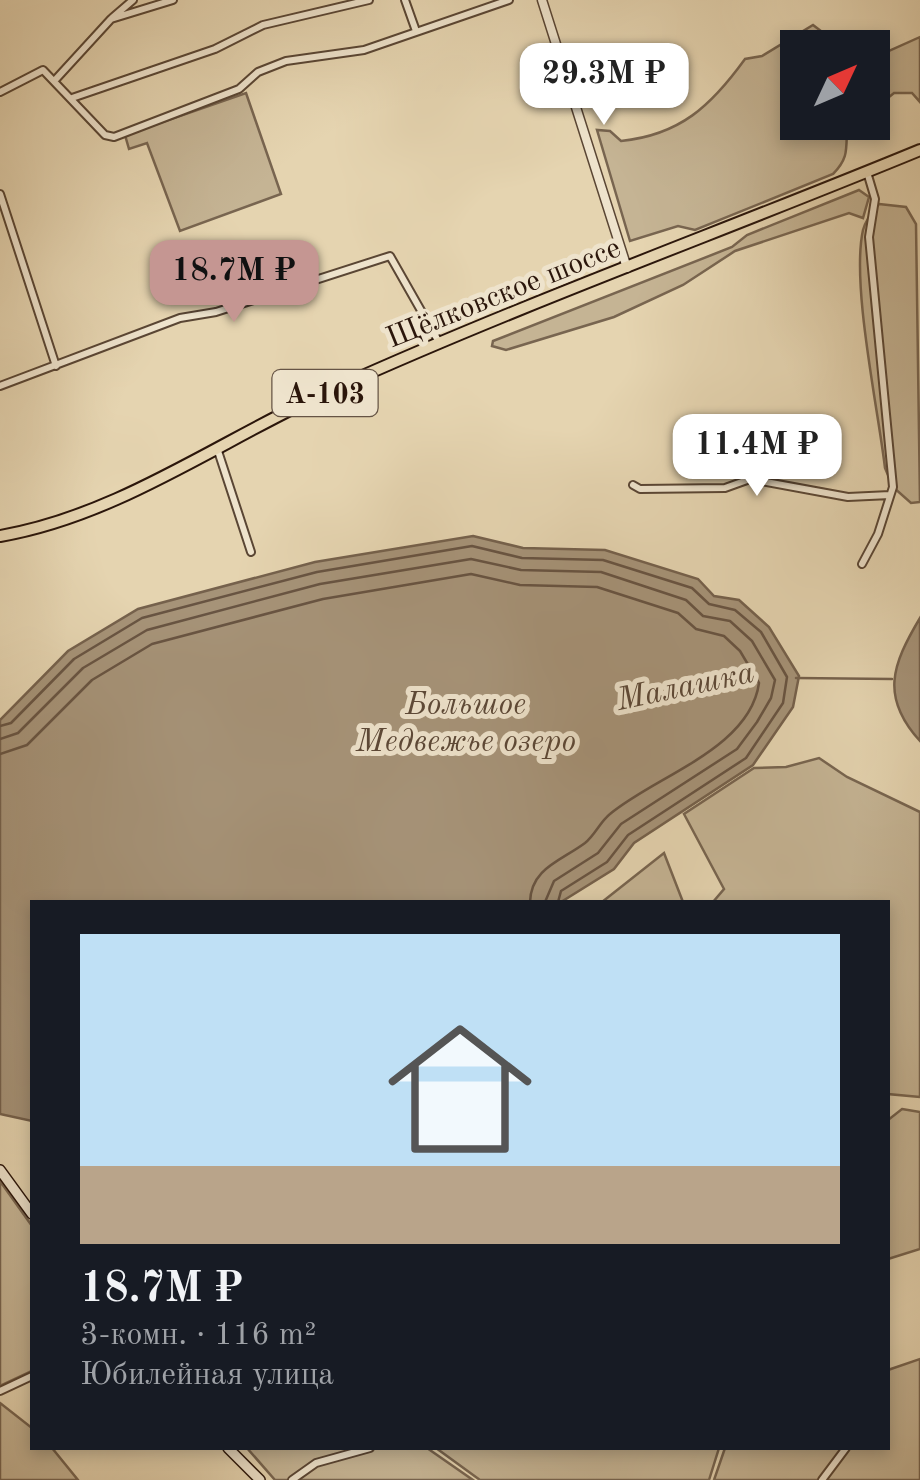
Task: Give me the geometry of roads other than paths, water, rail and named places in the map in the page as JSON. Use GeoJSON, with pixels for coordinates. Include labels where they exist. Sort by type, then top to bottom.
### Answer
{"type":"FeatureCollection","features":[{"type":"Feature","properties":{"kind":"main road","name":"Щёлковское шоссе"},"geometry":{"type":"LineString","coordinates":[[0,536],[56,523],[111,502],[337,387],[920,150]]}},
{"type":"Feature","properties":{"kind":"main road"},"geometry":{"type":"LineString","coordinates":[[0,1170],[30,1211]]}},
{"type":"Feature","properties":{"kind":"main road"},"geometry":{"type":"LineString","coordinates":[[230,1450],[260,1480]]}},
{"type":"Feature","properties":{"kind":"street"},"geometry":{"type":"LineString","coordinates":[[56,79],[133,0]]}},
{"type":"Feature","properties":{"kind":"street"},"geometry":{"type":"LineString","coordinates":[[111,19],[173,0]]}},
{"type":"Feature","properties":{"kind":"street"},"geometry":{"type":"LineString","coordinates":[[72,98],[215,49],[264,25],[368,0]]}},
{"type":"Feature","properties":{"kind":"street"},"geometry":{"type":"LineString","coordinates":[[405,0],[416,31]]}},
{"type":"Feature","properties":{"kind":"street"},"geometry":{"type":"LineString","coordinates":[[0,92],[43,70],[56,79],[105,134],[114,137],[239,89],[258,72],[286,61],[364,50],[509,0]]}},
{"type":"Feature","properties":{"kind":"street"},"geometry":{"type":"LineString","coordinates":[[542,0],[626,268]]}},
{"type":"Feature","properties":{"kind":"street"},"geometry":{"type":"LineString","coordinates":[[862,564],[878,534],[890,496],[893,468],[870,237],[875,199],[867,172]]}},
{"type":"Feature","properties":{"kind":"street"},"geometry":{"type":"LineString","coordinates":[[0,194],[56,366]]}},
{"type":"Feature","properties":{"kind":"street"},"geometry":{"type":"LineString","coordinates":[[0,386],[180,318],[216,312],[390,256],[440,344]]}},
{"type":"Feature","properties":{"kind":"street"},"geometry":{"type":"LineString","coordinates":[[216,447],[251,552]]}},
{"type":"Feature","properties":{"kind":"street"},"geometry":{"type":"LineString","coordinates":[[633,485],[640,489],[724,488],[750,479],[848,497],[890,496]]}},
{"type":"Feature","properties":{"kind":"street"},"geometry":{"type":"LineString","coordinates":[[0,1391],[30,1377]]}},
{"type":"Feature","properties":{"kind":"street"},"geometry":{"type":"LineString","coordinates":[[292,1480],[316,1463],[363,1450]]}},
{"type":"Feature","properties":{"kind":"street"},"geometry":{"type":"LineString","coordinates":[[822,1480],[844,1450]]}},
{"type":"Feature","properties":{"kind":"water","name":"Большое Медвежье озеро"},"geometry":{"type":"Polygon","coordinates":[[[473,536],[523,548],[605,550],[698,579],[714,596],[739,600],[769,627],[799,676],[793,707],[753,765],[634,843],[614,869],[564,900],[30,900],[30,1121],[0,1114],[0,720],[68,651],[138,609],[315,562],[473,536]]]}},
{"type":"Feature","properties":{"kind":"water"},"geometry":{"type":"Polygon","coordinates":[[[920,618],[920,741],[899,710],[894,681],[903,651],[920,618]]]}},
{"type":"Feature","properties":{"kind":"waterway","name":"Малашка"},"geometry":{"type":"LineString","coordinates":[[796,678],[892,679]]}}]}
